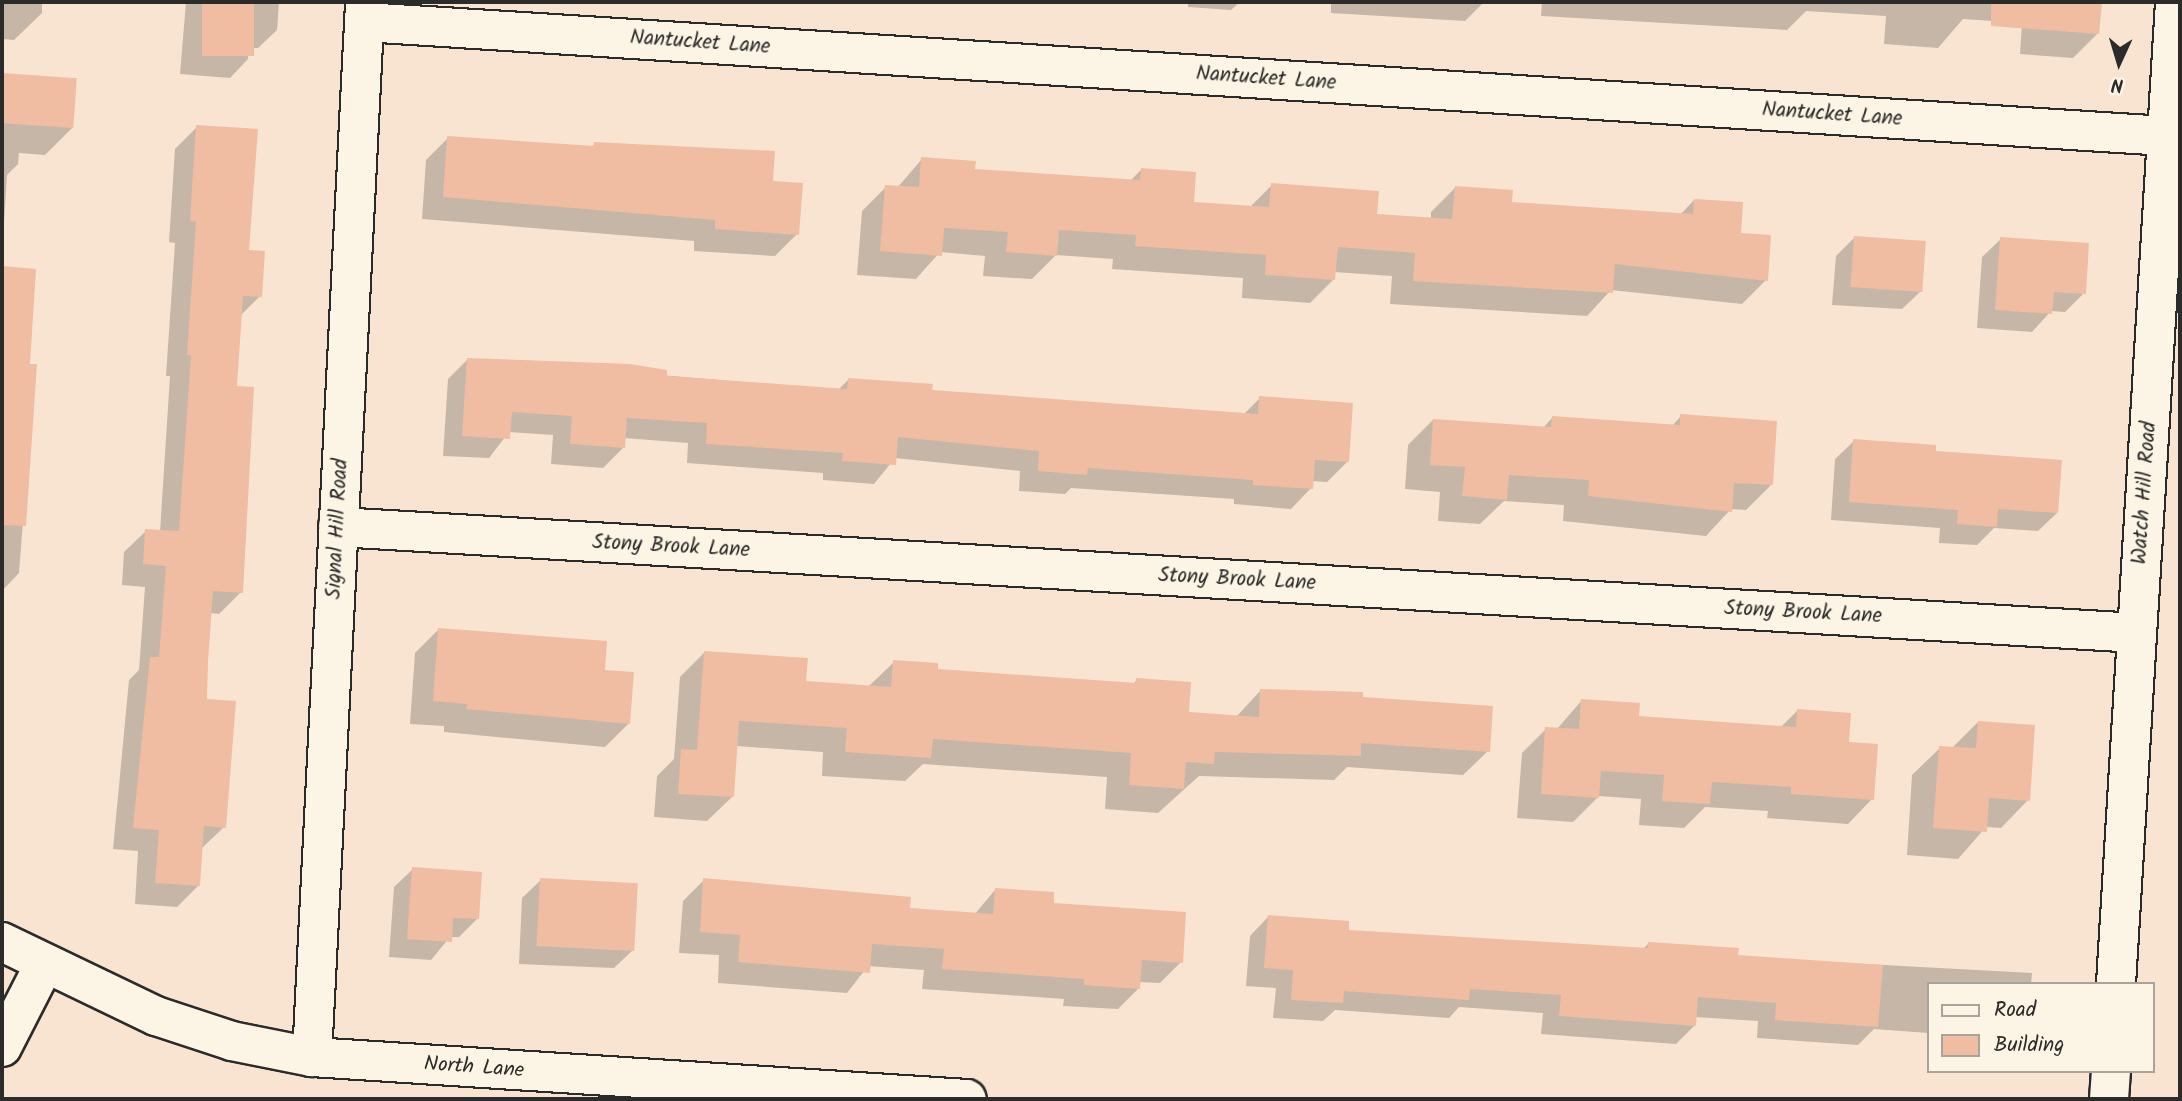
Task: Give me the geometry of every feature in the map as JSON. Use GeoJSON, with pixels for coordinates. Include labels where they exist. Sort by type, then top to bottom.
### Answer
{"type":"FeatureCollection","features":[{"type":"Feature","properties":{"kind":"street","name":"Watch Hill Road"},"geometry":{"type":"LineString","coordinates":[[2116,982],[2175,2]]}},
{"type":"Feature","properties":{"kind":"street","name":"Nantucket Lane"},"geometry":{"type":"LineString","coordinates":[[364,12],[2168,136]]}},
{"type":"Feature","properties":{"kind":"street","name":"Signal Hill Road"},"geometry":{"type":"LineString","coordinates":[[312,1057],[364,12]]}},
{"type":"Feature","properties":{"kind":"street","name":"Stony Brook Lane"},"geometry":{"type":"LineString","coordinates":[[338,527],[2136,633]]}},
{"type":"Feature","properties":{"kind":"street","name":"North Lane"},"geometry":{"type":"LineString","coordinates":[[2,942],[44,965],[156,1016],[232,1041],[312,1057],[654,1089],[967,1099]]}},
{"type":"Feature","properties":{"kind":"street"},"geometry":{"type":"LineString","coordinates":[[2,1047],[44,965]]}},
{"type":"Feature","properties":{"kind":"street"},"geometry":{"type":"LineString","coordinates":[[2109,1099],[2111,1073]]}},
{"type":"Feature","properties":{"kind":"building"},"geometry":{"type":"Polygon","coordinates":[[[202,2],[254,2],[254,56],[202,56],[202,2]]]}},
{"type":"Feature","properties":{"kind":"building"},"geometry":{"type":"Polygon","coordinates":[[[1991,2],[2102,2],[2099,34],[1991,26],[1991,2]]]}},
{"type":"Feature","properties":{"kind":"building"},"geometry":{"type":"Polygon","coordinates":[[[2,73],[77,78],[73,128],[2,123],[2,73]]]}},
{"type":"Feature","properties":{"kind":"building"},"geometry":{"type":"Polygon","coordinates":[[[196,125],[258,129],[249,250],[265,251],[262,297],[243,296],[237,386],[254,387],[243,593],[213,591],[208,661],[207,699],[236,701],[226,828],[204,826],[200,886],[155,883],[159,830],[133,828],[150,657],[159,657],[166,566],[143,564],[145,529],[179,531],[191,355],[187,355],[196,222],[190,221],[196,125]]]}},
{"type":"Feature","properties":{"kind":"building"},"geometry":{"type":"Polygon","coordinates":[[[447,136],[594,146],[594,142],[775,151],[773,181],[803,183],[799,235],[715,229],[715,220],[443,197],[447,136]]]}},
{"type":"Feature","properties":{"kind":"building"},"geometry":{"type":"Polygon","coordinates":[[[921,157],[976,161],[975,169],[1140,180],[1141,168],[1196,172],[1194,202],[1269,207],[1271,183],[1379,191],[1377,214],[1452,219],[1455,186],[1513,190],[1512,202],[1693,214],[1694,199],[1743,202],[1741,233],[1771,235],[1768,281],[1615,264],[1613,293],[1413,281],[1415,253],[1338,247],[1335,280],[1265,275],[1266,255],[1135,246],[1136,235],[1059,230],[1057,256],[1006,252],[1008,232],[944,228],[942,256],[880,251],[885,185],[919,187],[921,157]]]}},
{"type":"Feature","properties":{"kind":"building"},"geometry":{"type":"Polygon","coordinates":[[[1854,236],[1926,241],[1922,292],[1850,287],[1854,236]]]}},
{"type":"Feature","properties":{"kind":"building"},"geometry":{"type":"Polygon","coordinates":[[[2000,237],[2089,243],[2086,294],[2054,292],[2052,314],[1995,310],[2000,237]]]}},
{"type":"Feature","properties":{"kind":"building"},"geometry":{"type":"Polygon","coordinates":[[[2,266],[36,269],[30,364],[37,364],[26,526],[2,525],[2,266]]]}},
{"type":"Feature","properties":{"kind":"building"},"geometry":{"type":"Polygon","coordinates":[[[467,358],[630,364],[667,370],[667,376],[847,389],[848,378],[933,384],[932,390],[1258,414],[1259,396],[1353,403],[1349,462],[1315,460],[1313,489],[1253,485],[1253,480],[1088,468],[1087,475],[1038,471],[1039,451],[898,437],[896,465],[842,461],[843,453],[706,444],[707,423],[627,418],[625,448],[570,444],[572,416],[512,412],[510,439],[462,436],[467,358]]]}},
{"type":"Feature","properties":{"kind":"building"},"geometry":{"type":"Polygon","coordinates":[[[1680,414],[1777,421],[1773,485],[1734,483],[1732,512],[1588,496],[1589,480],[1509,475],[1507,500],[1462,496],[1465,467],[1430,465],[1433,419],[1551,427],[1552,416],[1680,425],[1680,414]]]}},
{"type":"Feature","properties":{"kind":"building"},"geometry":{"type":"Polygon","coordinates":[[[1853,439],[1936,445],[1936,451],[2062,460],[2058,513],[1998,509],[1997,527],[1957,524],[1958,510],[1849,502],[1853,439]]]}},
{"type":"Feature","properties":{"kind":"building"},"geometry":{"type":"Polygon","coordinates":[[[438,628],[607,641],[605,670],[634,672],[630,724],[466,709],[467,704],[433,701],[438,628]]]}},
{"type":"Feature","properties":{"kind":"building"},"geometry":{"type":"Polygon","coordinates":[[[704,651],[808,658],[806,681],[891,687],[893,660],[938,663],[938,669],[1136,683],[1136,678],[1191,682],[1189,712],[1259,717],[1260,689],[1363,692],[1363,697],[1493,706],[1490,752],[1361,743],[1361,756],[1215,752],[1214,764],[1186,762],[1184,789],[1129,785],[1131,753],[933,739],[931,758],[845,752],[847,728],[739,721],[734,797],[678,794],[681,749],[697,750],[704,651]]]}},
{"type":"Feature","properties":{"kind":"building"},"geometry":{"type":"Polygon","coordinates":[[[1581,699],[1640,703],[1639,716],[1796,727],[1797,709],[1851,713],[1849,742],[1878,744],[1874,800],[1791,794],[1791,787],[1712,782],[1710,804],[1662,801],[1664,775],[1601,771],[1599,798],[1541,794],[1545,727],[1579,729],[1581,699]]]}},
{"type":"Feature","properties":{"kind":"building"},"geometry":{"type":"Polygon","coordinates":[[[1978,721],[2035,725],[2030,801],[1989,798],[1987,832],[1933,828],[1939,746],[1976,748],[1978,721]]]}},
{"type":"Feature","properties":{"kind":"building"},"geometry":{"type":"Polygon","coordinates":[[[412,867],[482,872],[479,919],[453,918],[452,942],[407,939],[412,867]]]}},
{"type":"Feature","properties":{"kind":"building"},"geometry":{"type":"Polygon","coordinates":[[[540,878],[638,883],[634,951],[536,946],[540,878]]]}},
{"type":"Feature","properties":{"kind":"building"},"geometry":{"type":"Polygon","coordinates":[[[703,878],[911,897],[910,908],[993,914],[995,888],[1054,892],[1054,903],[1186,912],[1183,963],[1142,960],[1140,989],[1084,985],[1084,979],[942,969],[944,949],[872,944],[870,973],[738,962],[740,935],[700,932],[703,878]]]}},
{"type":"Feature","properties":{"kind":"building"},"geometry":{"type":"Polygon","coordinates":[[[1268,915],[1349,921],[1349,930],[1648,948],[1648,942],[1739,948],[1738,955],[1883,965],[1878,1027],[1775,1020],[1776,1003],[1698,997],[1696,1026],[1559,1016],[1561,995],[1470,989],[1469,1000],[1344,991],[1343,1003],[1291,1000],[1293,970],[1264,968],[1268,915]]]}}]}
